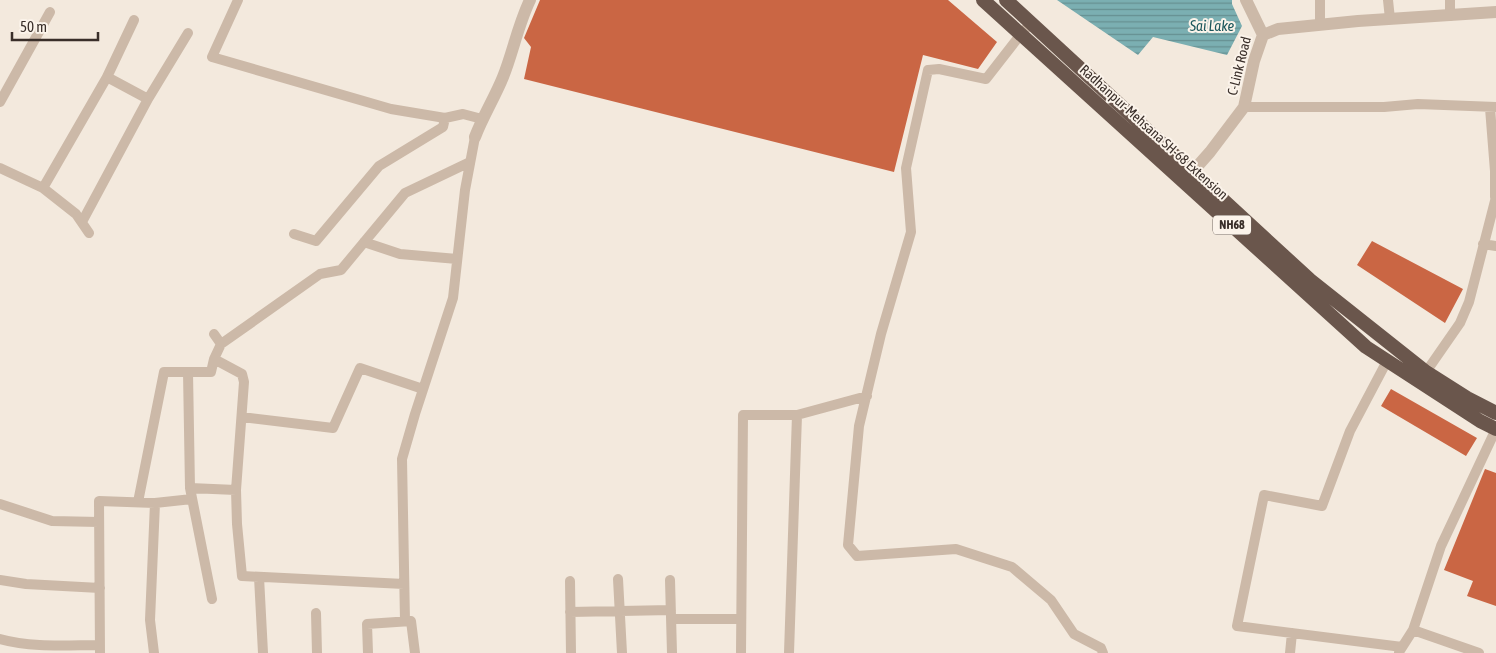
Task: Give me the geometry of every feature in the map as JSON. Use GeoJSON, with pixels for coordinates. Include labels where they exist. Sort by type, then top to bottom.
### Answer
{"type":"FeatureCollection","features":[{"type":"Feature","properties":{"kind":"highway","name":"Radhanpur-Mehsana SH-68 Extension"},"geometry":{"type":"LineString","coordinates":[[983,0],[1020,34],[1188,176],[1366,347],[1480,421],[1496,429]]}},
{"type":"Feature","properties":{"kind":"highway","name":"NH68"},"geometry":{"type":"LineString","coordinates":[[1006,0],[1188,176],[1310,280],[1426,372],[1467,398],[1496,413]]}},
{"type":"Feature","properties":{"kind":"street"},"geometry":{"type":"LineString","coordinates":[[405,621],[402,460],[453,298],[470,162],[475,137],[503,76],[522,18],[530,0]]}},
{"type":"Feature","properties":{"kind":"street","name":"C-Link Road"},"geometry":{"type":"LineString","coordinates":[[1188,176],[1210,152],[1244,107],[1254,61],[1263,35],[1246,0]]}},
{"type":"Feature","properties":{"kind":"street"},"geometry":{"type":"LineString","coordinates":[[1320,0],[1320,25]]}},
{"type":"Feature","properties":{"kind":"street"},"geometry":{"type":"LineString","coordinates":[[1388,0],[1390,19]]}},
{"type":"Feature","properties":{"kind":"street"},"geometry":{"type":"LineString","coordinates":[[1450,0],[1450,16]]}},
{"type":"Feature","properties":{"kind":"street"},"geometry":{"type":"LineString","coordinates":[[234,1],[212,57],[391,109],[445,118],[463,114],[482,119]]}},
{"type":"Feature","properties":{"kind":"street"},"geometry":{"type":"LineString","coordinates":[[0,102],[50,12]]}},
{"type":"Feature","properties":{"kind":"street"},"geometry":{"type":"LineString","coordinates":[[1263,35],[1278,28],[1496,12]]}},
{"type":"Feature","properties":{"kind":"street"},"geometry":{"type":"LineString","coordinates":[[43,188],[107,77],[134,20]]}},
{"type":"Feature","properties":{"kind":"street"},"geometry":{"type":"LineString","coordinates":[[1031,23],[1020,34],[986,79],[939,69],[928,70],[906,168],[911,232],[881,334],[859,426],[848,545],[857,556],[956,549],[1012,566],[1051,600],[1074,634],[1101,648],[1103,653]]}},
{"type":"Feature","properties":{"kind":"street"},"geometry":{"type":"LineString","coordinates":[[82,222],[148,99],[188,33]]}},
{"type":"Feature","properties":{"kind":"street"},"geometry":{"type":"LineString","coordinates":[[107,77],[148,99]]}},
{"type":"Feature","properties":{"kind":"street"},"geometry":{"type":"LineString","coordinates":[[1244,107],[1384,107],[1418,104],[1493,108],[1496,197],[1469,302],[1460,323],[1426,372]]}},
{"type":"Feature","properties":{"kind":"street"},"geometry":{"type":"LineString","coordinates":[[294,234],[316,241],[379,166],[443,127],[445,118]]}},
{"type":"Feature","properties":{"kind":"street"},"geometry":{"type":"LineString","coordinates":[[138,502],[164,372],[211,372],[214,358],[221,344],[320,274],[341,270],[405,193],[470,162]]}},
{"type":"Feature","properties":{"kind":"street"},"geometry":{"type":"LineString","coordinates":[[0,168],[43,188],[76,214],[89,233]]}},
{"type":"Feature","properties":{"kind":"street"},"geometry":{"type":"LineString","coordinates":[[364,242],[400,254],[457,259]]}},
{"type":"Feature","properties":{"kind":"street"},"geometry":{"type":"LineString","coordinates":[[1483,244],[1496,246]]}},
{"type":"Feature","properties":{"kind":"street"},"geometry":{"type":"LineString","coordinates":[[214,334],[221,344]]}},
{"type":"Feature","properties":{"kind":"street"},"geometry":{"type":"LineString","coordinates":[[214,358],[242,374],[244,382],[236,490],[242,576],[404,584]]}},
{"type":"Feature","properties":{"kind":"street"},"geometry":{"type":"LineString","coordinates":[[1387,361],[1350,431],[1322,506],[1264,495],[1237,626],[1400,650],[1413,630],[1442,546],[1496,429]]}},
{"type":"Feature","properties":{"kind":"street"},"geometry":{"type":"LineString","coordinates":[[242,417],[333,428],[360,368],[424,389]]}},
{"type":"Feature","properties":{"kind":"street"},"geometry":{"type":"LineString","coordinates":[[188,372],[190,488],[212,599]]}},
{"type":"Feature","properties":{"kind":"street"},"geometry":{"type":"LineString","coordinates":[[741,653],[743,415],[797,415],[867,396]]}},
{"type":"Feature","properties":{"kind":"street"},"geometry":{"type":"LineString","coordinates":[[789,653],[797,415]]}},
{"type":"Feature","properties":{"kind":"street"},"geometry":{"type":"LineString","coordinates":[[190,488],[236,490]]}},
{"type":"Feature","properties":{"kind":"street"},"geometry":{"type":"LineString","coordinates":[[0,640],[36,645],[100,649],[99,501],[155,503],[192,499]]}},
{"type":"Feature","properties":{"kind":"street"},"geometry":{"type":"LineString","coordinates":[[154,653],[150,620],[155,503]]}},
{"type":"Feature","properties":{"kind":"street"},"geometry":{"type":"LineString","coordinates":[[0,504],[52,521],[99,522]]}},
{"type":"Feature","properties":{"kind":"street"},"geometry":{"type":"LineString","coordinates":[[259,577],[263,653]]}},
{"type":"Feature","properties":{"kind":"street"},"geometry":{"type":"LineString","coordinates":[[618,578],[622,653]]}},
{"type":"Feature","properties":{"kind":"street"},"geometry":{"type":"LineString","coordinates":[[570,580],[571,653]]}},
{"type":"Feature","properties":{"kind":"street"},"geometry":{"type":"LineString","coordinates":[[670,580],[672,653]]}},
{"type":"Feature","properties":{"kind":"street"},"geometry":{"type":"LineString","coordinates":[[0,582],[100,588]]}},
{"type":"Feature","properties":{"kind":"street"},"geometry":{"type":"LineString","coordinates":[[570,612],[621,611],[741,619]]}},
{"type":"Feature","properties":{"kind":"street"},"geometry":{"type":"LineString","coordinates":[[316,613],[317,653]]}},
{"type":"Feature","properties":{"kind":"street"},"geometry":{"type":"LineString","coordinates":[[368,653],[367,624],[405,621],[412,621],[415,653]]}},
{"type":"Feature","properties":{"kind":"street"},"geometry":{"type":"LineString","coordinates":[[1413,630],[1479,653]]}},
{"type":"Feature","properties":{"kind":"street"},"geometry":{"type":"LineString","coordinates":[[1290,653],[1292,633]]}},
{"type":"Feature","properties":{"kind":"water","name":"Sai Lake"},"geometry":{"type":"Polygon","coordinates":[[[1057,0],[1232,0],[1242,26],[1227,55],[1153,37],[1138,55],[1057,0]]]}},
{"type":"Feature","properties":{"kind":"building"},"geometry":{"type":"Polygon","coordinates":[[[540,0],[948,0],[997,42],[978,69],[923,55],[894,172],[524,79],[531,47],[524,38],[540,0]]]}},
{"type":"Feature","properties":{"kind":"building"},"geometry":{"type":"Polygon","coordinates":[[[1372,241],[1463,289],[1445,323],[1357,265],[1372,241]]]}},
{"type":"Feature","properties":{"kind":"building"},"geometry":{"type":"Polygon","coordinates":[[[1391,389],[1477,438],[1466,456],[1381,406],[1391,389]]]}},
{"type":"Feature","properties":{"kind":"building"},"geometry":{"type":"Polygon","coordinates":[[[1485,469],[1496,473],[1496,606],[1467,596],[1473,581],[1444,570],[1485,469]]]}}]}
